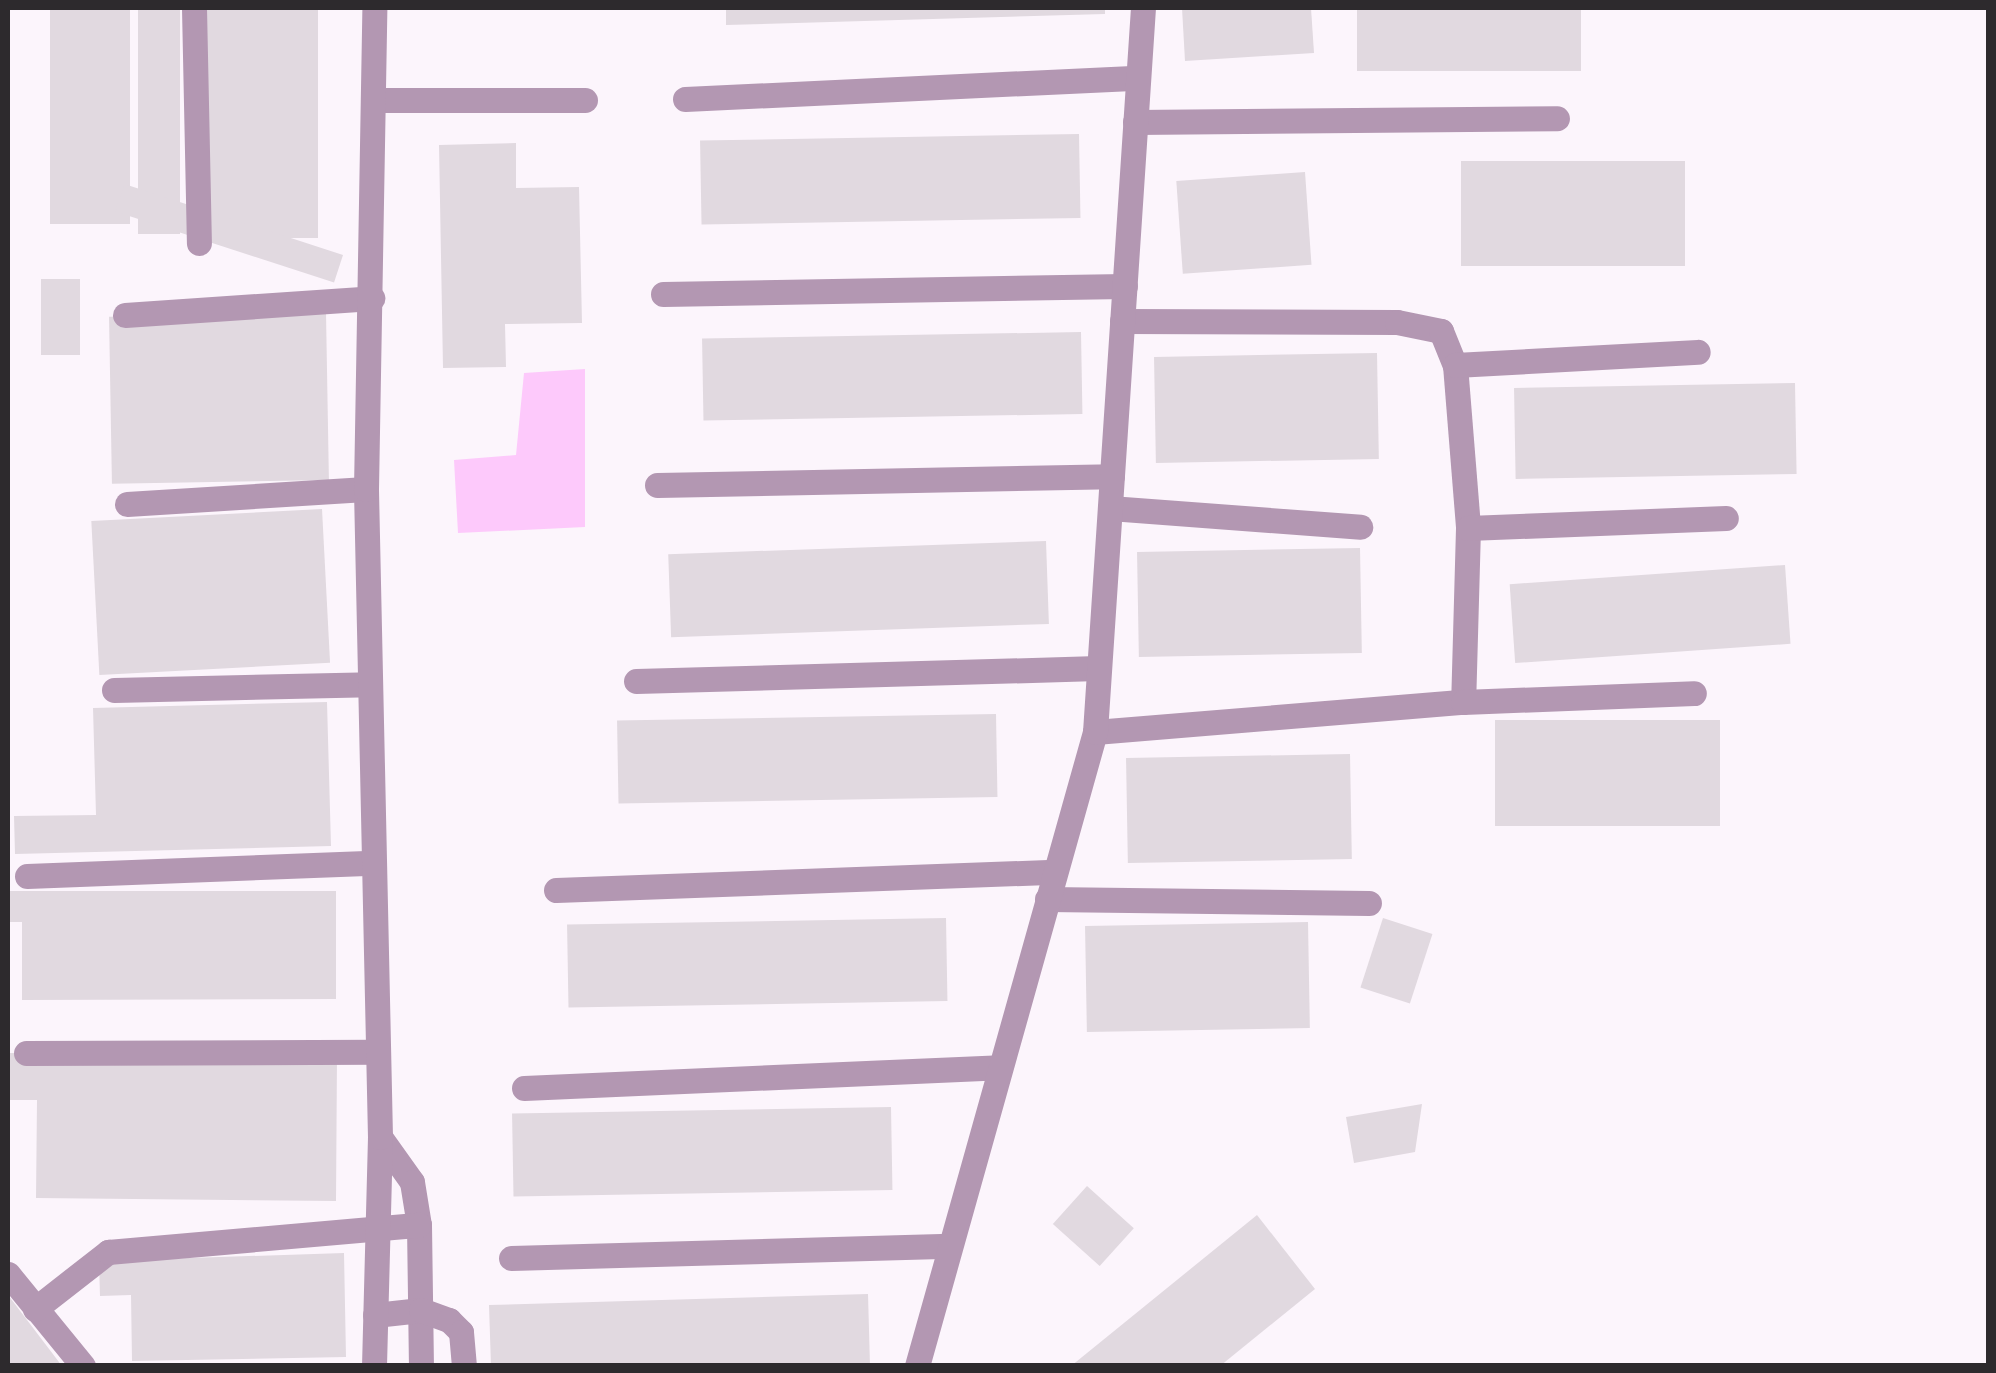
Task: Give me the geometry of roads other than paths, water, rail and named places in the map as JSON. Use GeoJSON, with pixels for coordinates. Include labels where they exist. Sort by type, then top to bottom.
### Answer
{"type":"FeatureCollection","features":[{"type":"Feature","properties":{"kind":"street"},"geometry":{"type":"LineString","coordinates":[[194,8],[199,243]]}},
{"type":"Feature","properties":{"kind":"street"},"geometry":{"type":"LineString","coordinates":[[374,8],[366,490],[375,1052],[380,1137],[374,1366]]}},
{"type":"Feature","properties":{"kind":"street"},"geometry":{"type":"LineString","coordinates":[[917,1366],[1094,732],[1143,8]]}},
{"type":"Feature","properties":{"kind":"street"},"geometry":{"type":"LineString","coordinates":[[686,99],[1138,78]]}},
{"type":"Feature","properties":{"kind":"street"},"geometry":{"type":"LineString","coordinates":[[373,100],[585,100]]}},
{"type":"Feature","properties":{"kind":"street"},"geometry":{"type":"LineString","coordinates":[[1136,122],[1557,118]]}},
{"type":"Feature","properties":{"kind":"street"},"geometry":{"type":"LineString","coordinates":[[663,294],[1124,286]]}},
{"type":"Feature","properties":{"kind":"street"},"geometry":{"type":"LineString","coordinates":[[125,315],[372,298]]}},
{"type":"Feature","properties":{"kind":"street"},"geometry":{"type":"LineString","coordinates":[[1122,321],[1419,324],[1441,331],[1455,365],[1468,528],[1464,702]]}},
{"type":"Feature","properties":{"kind":"street"},"geometry":{"type":"LineString","coordinates":[[1455,365],[1698,352]]}},
{"type":"Feature","properties":{"kind":"street"},"geometry":{"type":"LineString","coordinates":[[657,486],[1112,476]]}},
{"type":"Feature","properties":{"kind":"street"},"geometry":{"type":"LineString","coordinates":[[127,504],[366,490]]}},
{"type":"Feature","properties":{"kind":"street"},"geometry":{"type":"LineString","coordinates":[[1110,508],[1360,527]]}},
{"type":"Feature","properties":{"kind":"street"},"geometry":{"type":"LineString","coordinates":[[1468,528],[1726,518]]}},
{"type":"Feature","properties":{"kind":"street"},"geometry":{"type":"LineString","coordinates":[[636,681],[1098,668]]}},
{"type":"Feature","properties":{"kind":"street"},"geometry":{"type":"LineString","coordinates":[[114,690],[370,684]]}},
{"type":"Feature","properties":{"kind":"street"},"geometry":{"type":"LineString","coordinates":[[1094,732],[1464,702],[1694,693]]}},
{"type":"Feature","properties":{"kind":"street"},"geometry":{"type":"LineString","coordinates":[[27,876],[373,864]]}},
{"type":"Feature","properties":{"kind":"street"},"geometry":{"type":"LineString","coordinates":[[556,890],[1055,872]]}},
{"type":"Feature","properties":{"kind":"street"},"geometry":{"type":"LineString","coordinates":[[1047,899],[1369,903]]}},
{"type":"Feature","properties":{"kind":"street"},"geometry":{"type":"LineString","coordinates":[[26,1053],[375,1052]]}},
{"type":"Feature","properties":{"kind":"street"},"geometry":{"type":"LineString","coordinates":[[524,1088],[1000,1067]]}},
{"type":"Feature","properties":{"kind":"street"},"geometry":{"type":"LineString","coordinates":[[380,1137],[412,1182],[419,1226],[421,1366]]}},
{"type":"Feature","properties":{"kind":"street"},"geometry":{"type":"LineString","coordinates":[[35,1309],[108,1252],[419,1226]]}},
{"type":"Feature","properties":{"kind":"street"},"geometry":{"type":"LineString","coordinates":[[512,1258],[950,1246]]}},
{"type":"Feature","properties":{"kind":"street"},"geometry":{"type":"LineString","coordinates":[[8,1274],[83,1366]]}},
{"type":"Feature","properties":{"kind":"street"},"geometry":{"type":"LineString","coordinates":[[375,1316],[421,1310],[456,1325],[464,1366]]}}]}
